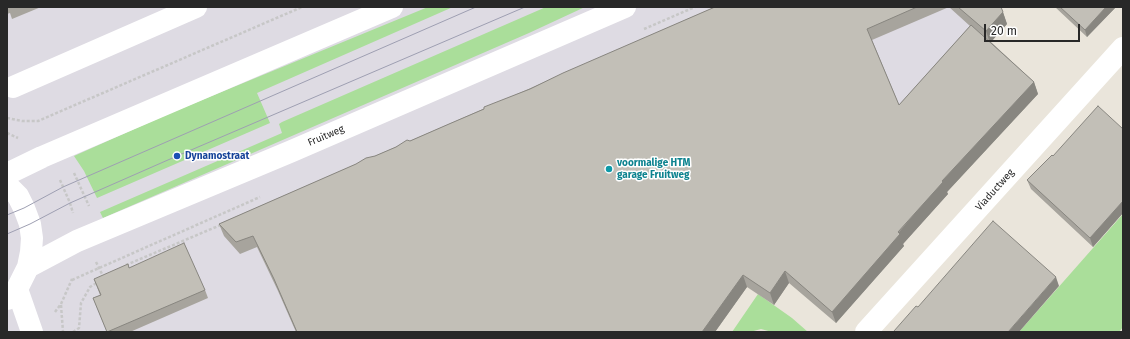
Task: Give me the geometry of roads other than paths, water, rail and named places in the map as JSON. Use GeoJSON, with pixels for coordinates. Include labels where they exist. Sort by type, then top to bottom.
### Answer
{"type":"FeatureCollection","features":[{"type":"Feature","properties":{"kind":"street"},"geometry":{"type":"LineString","coordinates":[[13,87],[196,7]]}},
{"type":"Feature","properties":{"kind":"street"},"geometry":{"type":"LineString","coordinates":[[7,174],[392,7]]}},
{"type":"Feature","properties":{"kind":"street","name":"Fruitweg"},"geometry":{"type":"LineString","coordinates":[[28,266],[93,234],[292,151],[625,7]]}},
{"type":"Feature","properties":{"kind":"street","name":"Viaductweg"},"geometry":{"type":"LineString","coordinates":[[866,332],[1123,48]]}},
{"type":"Feature","properties":{"kind":"street"},"geometry":{"type":"LineString","coordinates":[[7,185],[18,196],[30,224],[32,238],[28,266],[12,294],[32,332]]}},
{"type":"Feature","properties":{"kind":"tram line"},"geometry":{"type":"LineString","coordinates":[[7,215],[24,208],[63,187],[476,7]]}},
{"type":"Feature","properties":{"kind":"tram line"},"geometry":{"type":"LineString","coordinates":[[7,234],[70,203],[177,156],[525,7]]}},
{"type":"Feature","properties":{"kind":"place","name":"Dynamostraat"},"geometry":{"type":"Point","coordinates":[177,156]}},
{"type":"Feature","properties":{"kind":"place","name":"voormalige HTM garage Fruitweg"},"geometry":{"type":"Point","coordinates":[609,169]}}]}
